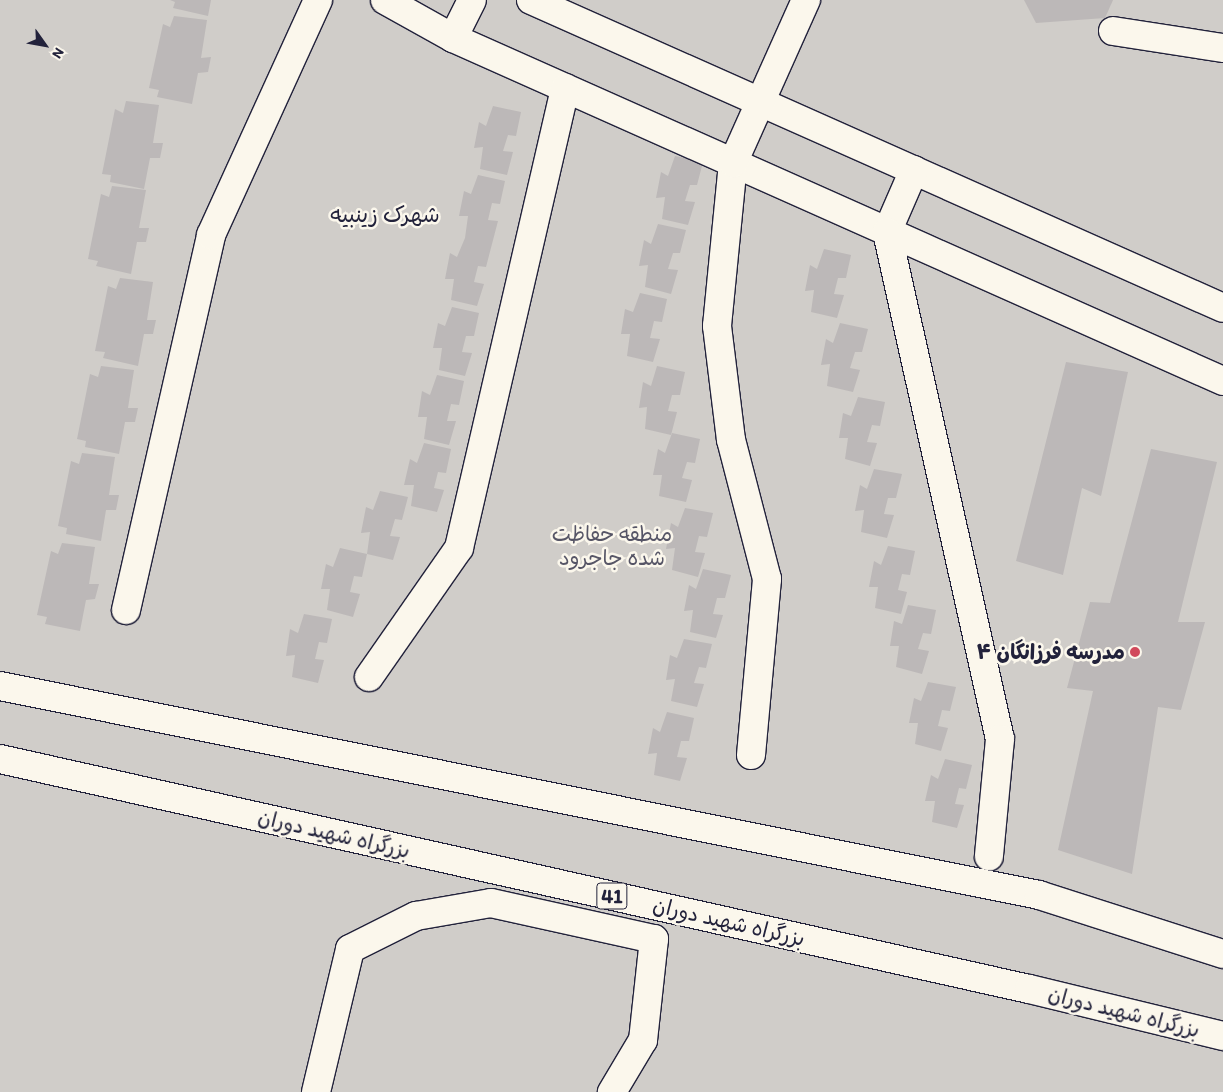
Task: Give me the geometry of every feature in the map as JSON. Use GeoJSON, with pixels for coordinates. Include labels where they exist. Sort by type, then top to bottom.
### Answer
{"type":"FeatureCollection","features":[{"type":"Feature","properties":{"kind":"main road"},"geometry":{"type":"LineString","coordinates":[[126,610],[211,235],[318,0]]}},
{"type":"Feature","properties":{"kind":"main road"},"geometry":{"type":"LineString","coordinates":[[385,0],[453,38],[1223,381]]}},
{"type":"Feature","properties":{"kind":"main road"},"geometry":{"type":"LineString","coordinates":[[453,38],[472,0]]}},
{"type":"Feature","properties":{"kind":"main road"},"geometry":{"type":"LineString","coordinates":[[531,0],[1223,308]]}},
{"type":"Feature","properties":{"kind":"main road"},"geometry":{"type":"LineString","coordinates":[[751,754],[767,579],[731,440],[717,326],[733,163],[806,0]]}},
{"type":"Feature","properties":{"kind":"main road"},"geometry":{"type":"LineString","coordinates":[[1113,31],[1223,48]]}},
{"type":"Feature","properties":{"kind":"main road"},"geometry":{"type":"LineString","coordinates":[[369,677],[459,548],[565,88]]}},
{"type":"Feature","properties":{"kind":"main road"},"geometry":{"type":"LineString","coordinates":[[914,170],[887,232],[1000,739],[990,856]]}},
{"type":"Feature","properties":{"kind":"main road"},"geometry":{"type":"LineString","coordinates":[[0,686],[1039,895],[1223,954]]}},
{"type":"Feature","properties":{"kind":"main road","name":"بزرگراه شهید دوران"},"geometry":{"type":"LineString","coordinates":[[0,759],[1029,988],[1223,1036]]}},
{"type":"Feature","properties":{"kind":"main road"},"geometry":{"type":"LineString","coordinates":[[316,1092],[350,949],[416,916],[491,903],[654,939],[643,1040],[612,1092]]}},
{"type":"Feature","properties":{"kind":"green space","name":"منطقه حفاظت شده جاجرود"},"geometry":{"type":"Polygon","coordinates":[[[0,0],[1223,0],[1223,1092],[0,1092],[0,0]]]}},
{"type":"Feature","properties":{"kind":"building"},"geometry":{"type":"Polygon","coordinates":[[[170,0],[211,0],[208,16],[173,8],[175,2],[170,0]]]}},
{"type":"Feature","properties":{"kind":"building"},"geometry":{"type":"Polygon","coordinates":[[[1024,0],[1113,0],[1105,18],[1036,23],[1024,0]]]}},
{"type":"Feature","properties":{"kind":"building"},"geometry":{"type":"Polygon","coordinates":[[[174,16],[207,20],[201,58],[211,57],[208,72],[198,73],[192,104],[157,97],[159,90],[149,88],[163,24],[170,27],[174,16]]]}},
{"type":"Feature","properties":{"kind":"building"},"geometry":{"type":"Polygon","coordinates":[[[126,101],[159,105],[153,143],[163,143],[160,158],[150,158],[144,189],[110,182],[111,175],[102,174],[115,109],[123,113],[126,101]]]}},
{"type":"Feature","properties":{"kind":"building"},"geometry":{"type":"Polygon","coordinates":[[[493,106],[521,112],[516,136],[508,135],[503,151],[513,152],[507,175],[480,169],[483,147],[474,148],[479,122],[486,126],[493,106]]]}},
{"type":"Feature","properties":{"kind":"building"},"geometry":{"type":"Polygon","coordinates":[[[675,156],[703,162],[697,185],[690,185],[685,201],[695,202],[688,225],[662,219],[665,197],[656,198],[661,172],[668,176],[675,156]]]}},
{"type":"Feature","properties":{"kind":"building"},"geometry":{"type":"Polygon","coordinates":[[[478,175],[505,181],[500,204],[492,203],[488,220],[498,221],[486,267],[478,266],[474,282],[484,284],[477,306],[451,300],[454,279],[445,279],[450,253],[457,257],[465,238],[468,216],[459,216],[464,191],[471,194],[478,175]]]}},
{"type":"Feature","properties":{"kind":"building"},"geometry":{"type":"Polygon","coordinates":[[[112,186],[146,190],[139,228],[149,228],[146,242],[137,242],[131,274],[96,266],[98,261],[88,259],[101,194],[109,197],[112,186]]]}},
{"type":"Feature","properties":{"kind":"building"},"geometry":{"type":"Polygon","coordinates":[[[658,224],[686,230],[680,253],[673,253],[668,269],[678,270],[671,294],[645,287],[648,265],[639,266],[644,240],[651,244],[658,224]]]}},
{"type":"Feature","properties":{"kind":"building"},"geometry":{"type":"Polygon","coordinates":[[[824,249],[851,255],[846,278],[838,278],[834,294],[844,295],[837,318],[811,312],[814,290],[805,291],[810,265],[817,269],[824,249]]]}},
{"type":"Feature","properties":{"kind":"building"},"geometry":{"type":"Polygon","coordinates":[[[120,278],[153,282],[147,320],[156,320],[153,334],[144,334],[138,366],[103,358],[105,352],[95,351],[108,286],[116,289],[120,278]]]}},
{"type":"Feature","properties":{"kind":"building"},"geometry":{"type":"Polygon","coordinates":[[[640,293],[667,299],[662,322],[654,321],[650,338],[660,339],[653,362],[627,356],[630,334],[621,334],[625,309],[633,312],[640,293]]]}},
{"type":"Feature","properties":{"kind":"building"},"geometry":{"type":"Polygon","coordinates":[[[452,307],[479,313],[474,336],[466,336],[462,352],[472,353],[465,376],[439,370],[442,348],[433,348],[438,323],[445,326],[452,307]]]}},
{"type":"Feature","properties":{"kind":"building"},"geometry":{"type":"Polygon","coordinates":[[[840,323],[868,329],[862,352],[855,352],[850,368],[860,370],[853,392],[827,386],[830,364],[821,365],[826,339],[833,343],[840,323]]]}},
{"type":"Feature","properties":{"kind":"building"},"geometry":{"type":"Polygon","coordinates":[[[1066,362],[1128,372],[1101,496],[1082,488],[1063,575],[1016,561],[1066,362]]]}},
{"type":"Feature","properties":{"kind":"building"},"geometry":{"type":"Polygon","coordinates":[[[101,366],[134,370],[128,408],[138,408],[135,422],[125,422],[119,454],[85,447],[86,441],[77,439],[90,374],[98,377],[101,366]]]}},
{"type":"Feature","properties":{"kind":"building"},"geometry":{"type":"Polygon","coordinates":[[[657,366],[685,372],[680,395],[672,395],[668,411],[677,412],[671,435],[645,429],[647,407],[639,408],[643,382],[651,386],[657,366]]]}},
{"type":"Feature","properties":{"kind":"building"},"geometry":{"type":"Polygon","coordinates":[[[437,375],[464,381],[459,405],[451,404],[447,421],[456,421],[449,445],[424,439],[427,417],[418,417],[422,391],[430,395],[437,375]]]}},
{"type":"Feature","properties":{"kind":"building"},"geometry":{"type":"Polygon","coordinates":[[[858,397],[885,402],[880,426],[872,425],[867,442],[877,443],[870,466],[845,459],[848,438],[839,438],[843,413],[851,416],[858,397]]]}},
{"type":"Feature","properties":{"kind":"building"},"geometry":{"type":"Polygon","coordinates":[[[672,433],[700,439],[695,463],[687,462],[682,478],[692,480],[686,502],[659,496],[662,475],[653,475],[658,449],[665,453],[672,433]]]}},
{"type":"Feature","properties":{"kind":"building"},"geometry":{"type":"Polygon","coordinates":[[[424,443],[451,449],[446,473],[438,472],[434,488],[444,490],[437,512],[411,506],[414,485],[404,485],[410,459],[417,463],[424,443]]]}},
{"type":"Feature","properties":{"kind":"building"},"geometry":{"type":"Polygon","coordinates":[[[1151,449],[1217,462],[1178,622],[1205,622],[1181,710],[1158,707],[1132,874],[1058,850],[1093,691],[1067,688],[1090,602],[1110,603],[1151,449]]]}},
{"type":"Feature","properties":{"kind":"building"},"geometry":{"type":"Polygon","coordinates":[[[82,453],[115,457],[109,495],[119,495],[116,510],[106,510],[101,541],[66,534],[67,528],[58,526],[71,461],[79,464],[82,453]]]}},
{"type":"Feature","properties":{"kind":"building"},"geometry":{"type":"Polygon","coordinates":[[[874,469],[902,474],[896,498],[888,498],[884,514],[894,515],[887,538],[861,532],[864,510],[855,511],[860,485],[867,489],[874,469]]]}},
{"type":"Feature","properties":{"kind":"building"},"geometry":{"type":"Polygon","coordinates":[[[380,491],[408,497],[402,520],[395,519],[390,536],[400,537],[393,560],[367,554],[370,532],[361,533],[366,507],[373,510],[380,491]]]}},
{"type":"Feature","properties":{"kind":"building"},"geometry":{"type":"Polygon","coordinates":[[[685,508],[713,513],[707,537],[699,536],[695,552],[705,553],[698,577],[672,570],[675,548],[666,549],[671,523],[678,527],[685,508]]]}},
{"type":"Feature","properties":{"kind":"building"},"geometry":{"type":"Polygon","coordinates":[[[62,543],[95,547],[89,584],[99,584],[95,599],[86,600],[80,631],[45,624],[47,617],[37,615],[51,551],[58,554],[62,543]]]}},
{"type":"Feature","properties":{"kind":"building"},"geometry":{"type":"Polygon","coordinates":[[[888,546],[915,551],[910,575],[902,574],[898,590],[907,592],[901,614],[875,608],[878,587],[869,587],[874,561],[881,565],[888,546]]]}},
{"type":"Feature","properties":{"kind":"building"},"geometry":{"type":"Polygon","coordinates":[[[340,548],[367,554],[362,577],[354,576],[350,592],[360,594],[353,617],[327,610],[330,589],[321,589],[326,564],[333,567],[340,548]]]}},
{"type":"Feature","properties":{"kind":"building"},"geometry":{"type":"Polygon","coordinates":[[[703,569],[731,575],[725,598],[717,598],[713,614],[723,615],[716,638],[690,632],[693,610],[684,611],[689,585],[696,589],[703,569]]]}},
{"type":"Feature","properties":{"kind":"building"},"geometry":{"type":"Polygon","coordinates":[[[908,605],[936,610],[931,634],[923,633],[918,649],[929,651],[922,674],[896,667],[899,646],[890,646],[894,621],[902,624],[908,605]]]}},
{"type":"Feature","properties":{"kind":"building"},"geometry":{"type":"Polygon","coordinates":[[[304,614],[332,619],[327,643],[319,642],[315,659],[324,660],[318,683],[292,677],[295,655],[286,656],[290,629],[298,633],[304,614]]]}},
{"type":"Feature","properties":{"kind":"building"},"geometry":{"type":"Polygon","coordinates":[[[684,639],[712,644],[706,668],[699,667],[694,683],[704,684],[697,707],[671,701],[675,679],[666,680],[670,655],[677,658],[684,639]]]}},
{"type":"Feature","properties":{"kind":"building"},"geometry":{"type":"Polygon","coordinates":[[[928,682],[956,687],[950,711],[942,710],[938,726],[948,728],[941,751],[915,744],[918,723],[909,723],[914,698],[921,701],[928,682]]]}},
{"type":"Feature","properties":{"kind":"building"},"geometry":{"type":"Polygon","coordinates":[[[667,712],[694,718],[689,741],[681,741],[677,757],[687,758],[680,781],[654,775],[657,753],[648,754],[653,728],[660,732],[667,712]]]}},
{"type":"Feature","properties":{"kind":"building"},"geometry":{"type":"Polygon","coordinates":[[[945,759],[972,765],[966,789],[959,788],[955,804],[964,805],[957,828],[932,822],[935,801],[925,801],[931,775],[938,779],[945,759]]]}},
{"type":"Feature","properties":{"kind":"place","name":"مدرسه فرزانگان ۴"},"geometry":{"type":"Point","coordinates":[1135,652]}},
{"type":"Feature","properties":{"kind":"district","name":"شهرک زینبیه"},"geometry":{"type":"Point","coordinates":[385,215]}}]}
